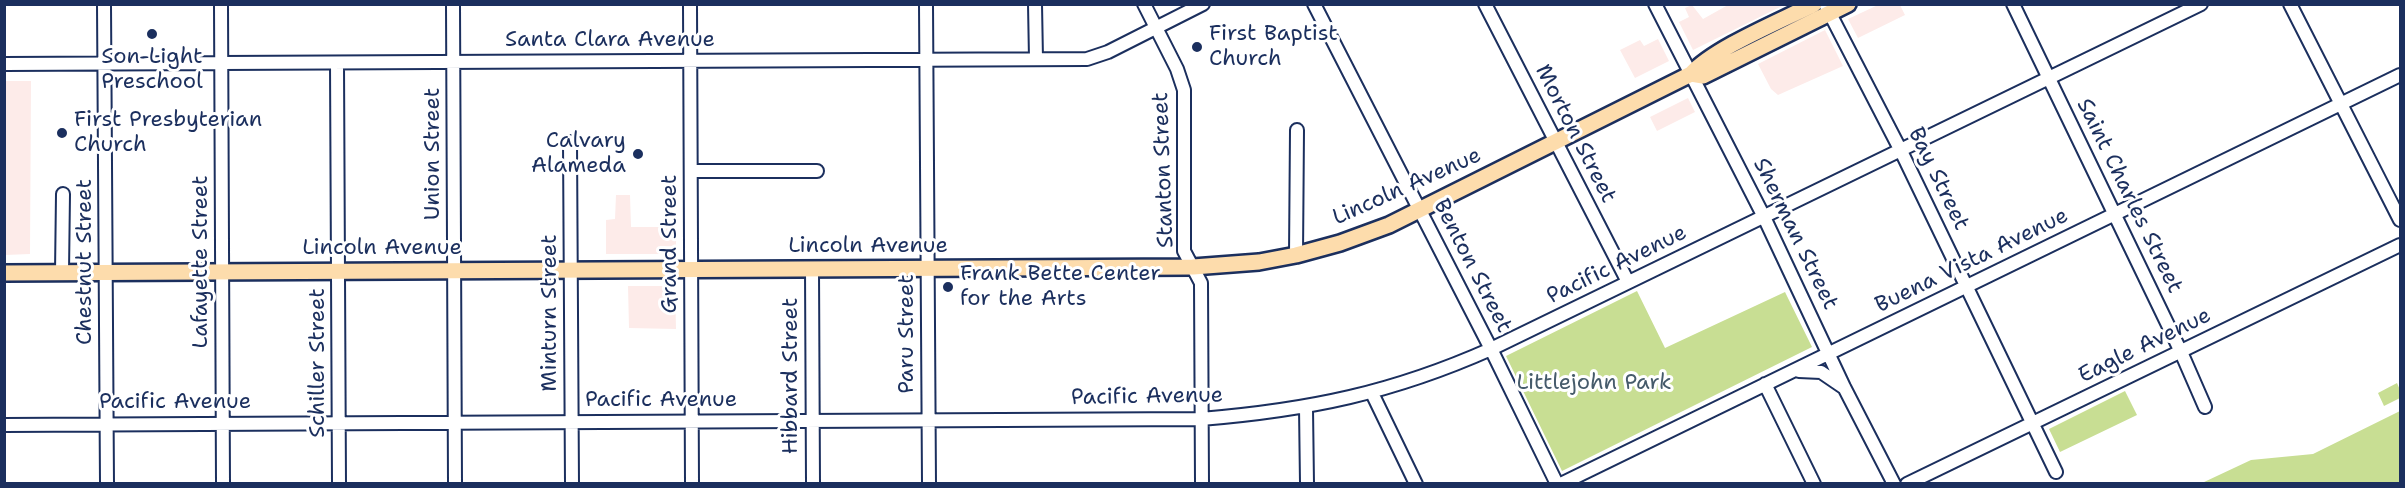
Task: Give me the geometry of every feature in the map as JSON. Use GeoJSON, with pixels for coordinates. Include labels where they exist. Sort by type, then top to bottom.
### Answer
{"type":"FeatureCollection","features":[{"type":"Feature","properties":{"kind":"main road","name":"Lincoln Avenue"},"geometry":{"type":"LineString","coordinates":[[4,273],[1193,267],[1259,262],[1296,255],[1359,236],[1420,210],[1691,74],[1698,66],[1736,43],[1814,4]]}},
{"type":"Feature","properties":{"kind":"main road","name":"Lincoln Avenue"},"geometry":{"type":"LineString","coordinates":[[1691,74],[1703,76],[1827,9],[1848,4]]}},
{"type":"Feature","properties":{"kind":"street","name":"Chestnut Street"},"geometry":{"type":"LineString","coordinates":[[104,4],[107,483]]}},
{"type":"Feature","properties":{"kind":"street","name":"Lafayette Street"},"geometry":{"type":"LineString","coordinates":[[221,4],[223,483]]}},
{"type":"Feature","properties":{"kind":"street","name":"Union Street"},"geometry":{"type":"LineString","coordinates":[[453,4],[455,483]]}},
{"type":"Feature","properties":{"kind":"street","name":"Grand Street"},"geometry":{"type":"LineString","coordinates":[[690,4],[692,483]]}},
{"type":"Feature","properties":{"kind":"street","name":"Paru Street"},"geometry":{"type":"LineString","coordinates":[[926,4],[929,483]]}},
{"type":"Feature","properties":{"kind":"street"},"geometry":{"type":"LineString","coordinates":[[1035,4],[1036,59]]}},
{"type":"Feature","properties":{"kind":"street","name":"Stanton Street"},"geometry":{"type":"LineString","coordinates":[[1144,4],[1183,86],[1184,251],[1201,283],[1202,483]]}},
{"type":"Feature","properties":{"kind":"street","name":"Santa Clara Avenue"},"geometry":{"type":"LineString","coordinates":[[4,64],[1087,59],[1097,57],[1203,4]]}},
{"type":"Feature","properties":{"kind":"street","name":"Benton Street"},"geometry":{"type":"LineString","coordinates":[[1314,4],[1557,483]]}},
{"type":"Feature","properties":{"kind":"street","name":"Morton Street"},"geometry":{"type":"LineString","coordinates":[[1485,4],[1628,282]]}},
{"type":"Feature","properties":{"kind":"street","name":"Sherman Street"},"geometry":{"type":"LineString","coordinates":[[1655,4],[1764,217],[1844,387],[1894,483]]}},
{"type":"Feature","properties":{"kind":"street","name":"Saint Charles Street"},"geometry":{"type":"LineString","coordinates":[[2013,4],[2205,406]]}},
{"type":"Feature","properties":{"kind":"street","name":"Pacific Avenue"},"geometry":{"type":"LineString","coordinates":[[4,424],[1201,419],[1306,408],[1372,393],[1425,377],[1491,349],[2200,4]]}},
{"type":"Feature","properties":{"kind":"street"},"geometry":{"type":"LineString","coordinates":[[2290,4],[2400,220]]}},
{"type":"Feature","properties":{"kind":"street","name":"Bay Street"},"geometry":{"type":"LineString","coordinates":[[1827,9],[1901,151],[2056,471]]}},
{"type":"Feature","properties":{"kind":"street","name":"Schiller Street"},"geometry":{"type":"LineString","coordinates":[[337,63],[339,483]]}},
{"type":"Feature","properties":{"kind":"street","name":"Buena Vista Avenue"},"geometry":{"type":"LineString","coordinates":[[1561,483],[2400,75]]}},
{"type":"Feature","properties":{"kind":"street"},"geometry":{"type":"LineString","coordinates":[[1296,255],[1297,130]]}},
{"type":"Feature","properties":{"kind":"street","name":"Minturn Street"},"geometry":{"type":"LineString","coordinates":[[570,142],[572,483]]}},
{"type":"Feature","properties":{"kind":"street"},"geometry":{"type":"LineString","coordinates":[[691,171],[817,171]]}},
{"type":"Feature","properties":{"kind":"street"},"geometry":{"type":"LineString","coordinates":[[62,272],[63,194]]}},
{"type":"Feature","properties":{"kind":"street","name":"Eagle Avenue"},"geometry":{"type":"LineString","coordinates":[[1907,483],[2400,245]]}},
{"type":"Feature","properties":{"kind":"street","name":"Hibbard Street"},"geometry":{"type":"LineString","coordinates":[[812,269],[813,483]]}},
{"type":"Feature","properties":{"kind":"street"},"geometry":{"type":"LineString","coordinates":[[1791,372],[1810,370],[1821,372],[1844,387]]}},
{"type":"Feature","properties":{"kind":"street"},"geometry":{"type":"LineString","coordinates":[[1765,384],[1814,483]]}},
{"type":"Feature","properties":{"kind":"street"},"geometry":{"type":"LineString","coordinates":[[1372,393],[1416,483]]}},
{"type":"Feature","properties":{"kind":"street"},"geometry":{"type":"LineString","coordinates":[[1306,408],[1306,483]]}},
{"type":"Feature","properties":{"kind":"shaded area"},"geometry":{"type":"Polygon","coordinates":[[[1692,5],[1703,19],[1728,5],[1784,5],[1693,50],[1679,22],[1689,17],[1685,8],[1692,5]]]}},
{"type":"Feature","properties":{"kind":"shaded area"},"geometry":{"type":"Polygon","coordinates":[[[1878,5],[1900,5],[1905,15],[1858,38],[1848,19],[1878,5]]]}},
{"type":"Feature","properties":{"kind":"shaded area"},"geometry":{"type":"Polygon","coordinates":[[[1825,30],[1843,66],[1778,95],[1771,89],[1758,64],[1825,30]]]}},
{"type":"Feature","properties":{"kind":"shaded area"},"geometry":{"type":"Polygon","coordinates":[[[1658,39],[1669,61],[1635,78],[1620,50],[1640,40],[1644,46],[1658,39]]]}},
{"type":"Feature","properties":{"kind":"shaded area"},"geometry":{"type":"Polygon","coordinates":[[[5,81],[31,81],[30,254],[5,255],[5,81]]]}},
{"type":"Feature","properties":{"kind":"shaded area"},"geometry":{"type":"Polygon","coordinates":[[[1688,98],[1695,112],[1657,131],[1650,117],[1688,98]]]}},
{"type":"Feature","properties":{"kind":"shaded area"},"geometry":{"type":"Polygon","coordinates":[[[616,195],[630,195],[631,227],[676,227],[676,251],[673,254],[606,254],[606,220],[615,219],[616,195]]]}},
{"type":"Feature","properties":{"kind":"shaded area"},"geometry":{"type":"Polygon","coordinates":[[[628,286],[675,286],[676,329],[629,328],[628,286]]]}},
{"type":"Feature","properties":{"kind":"green space","name":"Littlejohn Park"},"geometry":{"type":"Polygon","coordinates":[[[1637,291],[1665,348],[1785,292],[1812,347],[1562,471],[1506,356],[1637,291]]]}},
{"type":"Feature","properties":{"kind":"green space"},"geometry":{"type":"Polygon","coordinates":[[[2397,383],[2400,398],[2384,406],[2378,393],[2397,383]]]}},
{"type":"Feature","properties":{"kind":"green space"},"geometry":{"type":"Polygon","coordinates":[[[2125,391],[2137,415],[2060,452],[2049,429],[2125,391]]]}},
{"type":"Feature","properties":{"kind":"green space"},"geometry":{"type":"Polygon","coordinates":[[[2400,411],[2400,483],[2202,483],[2251,460],[2313,454],[2400,411]]]}},
{"type":"Feature","properties":{"kind":"place","name":"Son-Light Preschool"},"geometry":{"type":"Point","coordinates":[152,34]}},
{"type":"Feature","properties":{"kind":"place","name":"First Baptist Church"},"geometry":{"type":"Point","coordinates":[1197,47]}},
{"type":"Feature","properties":{"kind":"place","name":"First Presbyterian Church"},"geometry":{"type":"Point","coordinates":[62,133]}},
{"type":"Feature","properties":{"kind":"place","name":"Calvary Alameda"},"geometry":{"type":"Point","coordinates":[638,154]}},
{"type":"Feature","properties":{"kind":"place","name":"Frank Bette Center for the Arts"},"geometry":{"type":"Point","coordinates":[948,287]}}]}
